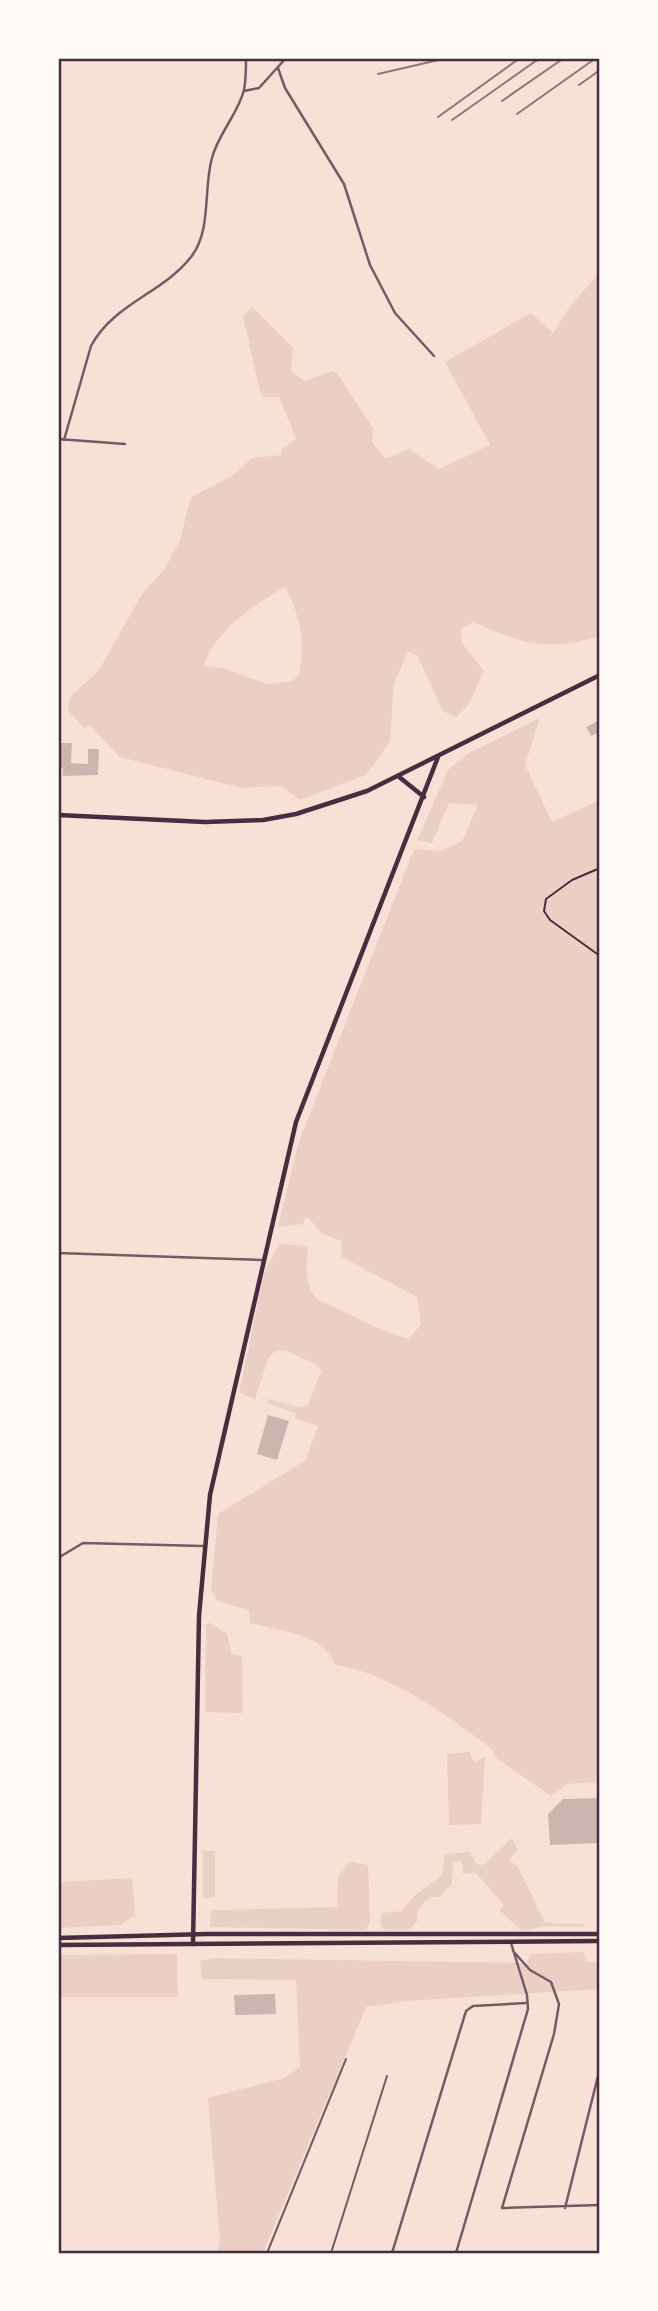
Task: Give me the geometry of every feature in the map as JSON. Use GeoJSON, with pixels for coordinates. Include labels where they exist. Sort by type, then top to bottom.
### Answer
{"type":"FeatureCollection","features":[{"type":"Feature","properties":{"kind":"main road"},"geometry":{"type":"LineString","coordinates":[[58,815],[205,822],[263,820],[296,814],[354,796],[398,776],[600,675]]}},
{"type":"Feature","properties":{"kind":"main road"},"geometry":{"type":"LineString","coordinates":[[192,1944],[203,1546],[210,1495],[262,1260],[296,1122],[438,757]]}},
{"type":"Feature","properties":{"kind":"main road"},"geometry":{"type":"LineString","coordinates":[[398,776],[424,797]]}},
{"type":"Feature","properties":{"kind":"main road"},"geometry":{"type":"LineString","coordinates":[[58,1938],[193,1934],[600,1934]]}},
{"type":"Feature","properties":{"kind":"main road"},"geometry":{"type":"LineString","coordinates":[[58,1945],[600,1941]]}},
{"type":"Feature","properties":{"kind":"street"},"geometry":{"type":"LineString","coordinates":[[64,440],[91,346],[99,332],[136,299],[190,259],[198,246],[208,199],[211,161],[216,142],[244,91],[246,58]]}},
{"type":"Feature","properties":{"kind":"street"},"geometry":{"type":"LineString","coordinates":[[244,91],[259,88],[286,58]]}},
{"type":"Feature","properties":{"kind":"street"},"geometry":{"type":"LineString","coordinates":[[278,68],[285,88],[349,195],[361,242],[381,287],[411,334],[434,356]]}},
{"type":"Feature","properties":{"kind":"street"},"geometry":{"type":"LineString","coordinates":[[58,439],[125,444]]}},
{"type":"Feature","properties":{"kind":"street"},"geometry":{"type":"LineString","coordinates":[[58,1253],[262,1260]]}},
{"type":"Feature","properties":{"kind":"street"},"geometry":{"type":"LineString","coordinates":[[58,1558],[83,1543],[203,1546]]}},
{"type":"Feature","properties":{"kind":"street"},"geometry":{"type":"LineString","coordinates":[[456,2253],[528,2009],[527,1995],[511,1942]]}},
{"type":"Feature","properties":{"kind":"street"},"geometry":{"type":"LineString","coordinates":[[513,1951],[530,1970],[544,1976],[555,1987],[559,2010],[502,2208],[600,2205]]}},
{"type":"Feature","properties":{"kind":"street"},"geometry":{"type":"LineString","coordinates":[[391,2253],[467,2008],[526,2003]]}},
{"type":"Feature","properties":{"kind":"street"},"geometry":{"type":"LineString","coordinates":[[565,2208],[600,2068]]}},
{"type":"Feature","properties":{"kind":"lane"},"geometry":{"type":"LineString","coordinates":[[267,2253],[346,2059]]}},
{"type":"Feature","properties":{"kind":"lane"},"geometry":{"type":"LineString","coordinates":[[331,2253],[387,2076]]}},
{"type":"Feature","properties":{"kind":"path"},"geometry":{"type":"LineString","coordinates":[[600,868],[572,880],[546,900],[544,911],[550,920],[600,957]]}},
{"type":"Feature","properties":{"kind":"shaded area"},"geometry":{"type":"Polygon","coordinates":[[[600,272],[600,636],[549,645],[520,640],[473,622],[461,629],[462,643],[484,671],[468,705],[456,717],[443,711],[417,655],[408,652],[394,683],[390,742],[366,775],[300,800],[281,786],[241,788],[120,757],[90,726],[84,728],[68,711],[70,697],[99,670],[142,594],[164,570],[180,540],[191,497],[232,476],[252,458],[281,455],[282,449],[296,439],[279,397],[264,397],[260,392],[243,316],[252,307],[293,348],[291,371],[305,381],[332,371],[337,373],[373,428],[372,442],[386,459],[409,449],[439,469],[490,445],[445,362],[531,313],[553,333],[571,305],[600,272]],[[285,587],[249,610],[217,641],[204,666],[223,668],[268,684],[292,681],[299,675],[302,651],[298,619],[285,587]]]}},
{"type":"Feature","properties":{"kind":"shaded area"},"geometry":{"type":"Polygon","coordinates":[[[540,718],[525,765],[552,822],[600,800],[600,1782],[567,1784],[551,1796],[496,1758],[492,1749],[438,1710],[397,1686],[355,1669],[335,1665],[330,1655],[311,1640],[250,1623],[249,1610],[217,1601],[211,1590],[218,1514],[306,1460],[318,1426],[295,1418],[296,1413],[266,1403],[268,1399],[299,1407],[308,1405],[321,1372],[319,1366],[285,1350],[275,1351],[268,1359],[255,1399],[239,1393],[264,1273],[279,1244],[308,1246],[308,1280],[317,1299],[391,1334],[409,1339],[421,1324],[417,1297],[342,1257],[341,1241],[321,1233],[309,1218],[305,1218],[303,1224],[278,1227],[298,1144],[414,849],[441,851],[462,841],[478,805],[449,803],[432,843],[417,840],[448,770],[469,753],[540,718]]]}},
{"type":"Feature","properties":{"kind":"shaded area"},"geometry":{"type":"Polygon","coordinates":[[[211,1623],[227,1634],[232,1654],[242,1656],[243,1713],[205,1712],[206,1624],[211,1623]]]}},
{"type":"Feature","properties":{"kind":"shaded area"},"geometry":{"type":"Polygon","coordinates":[[[470,1752],[474,1762],[485,1757],[481,1824],[449,1825],[447,1754],[470,1752]]]}},
{"type":"Feature","properties":{"kind":"shaded area"},"geometry":{"type":"Polygon","coordinates":[[[512,1838],[518,1849],[509,1860],[518,1867],[545,1923],[585,1924],[583,1927],[545,1926],[522,1931],[499,1910],[504,1905],[476,1873],[463,1874],[462,1861],[453,1862],[452,1884],[439,1897],[430,1897],[418,1909],[417,1922],[409,1930],[385,1930],[380,1925],[381,1913],[402,1911],[414,1896],[442,1875],[445,1854],[470,1852],[476,1864],[483,1865],[512,1838]]]}},
{"type":"Feature","properties":{"kind":"shaded area"},"geometry":{"type":"Polygon","coordinates":[[[203,1851],[215,1851],[215,1897],[203,1898],[203,1851]]]}},
{"type":"Feature","properties":{"kind":"shaded area"},"geometry":{"type":"Polygon","coordinates":[[[350,1861],[368,1865],[370,1921],[366,1930],[210,1927],[211,1910],[337,1907],[338,1877],[350,1861]]]}},
{"type":"Feature","properties":{"kind":"shaded area"},"geometry":{"type":"Polygon","coordinates":[[[132,1878],[135,1915],[121,1925],[58,1928],[58,1882],[132,1878]]]}},
{"type":"Feature","properties":{"kind":"shaded area"},"geometry":{"type":"Polygon","coordinates":[[[584,1952],[586,1962],[600,1962],[600,1989],[406,2001],[366,2007],[263,2253],[217,2253],[220,2240],[208,2098],[284,2078],[300,2067],[296,1980],[202,1979],[200,1961],[213,1958],[527,1963],[530,1954],[584,1952]]]}},
{"type":"Feature","properties":{"kind":"shaded area"},"geometry":{"type":"Polygon","coordinates":[[[177,1954],[178,1997],[58,1997],[58,1955],[177,1954]]]}},
{"type":"Feature","properties":{"kind":"building"},"geometry":{"type":"Polygon","coordinates":[[[600,720],[600,732],[591,736],[586,727],[600,720]]]}},
{"type":"Feature","properties":{"kind":"building"},"geometry":{"type":"Polygon","coordinates":[[[61,743],[72,743],[71,763],[88,764],[88,749],[99,749],[98,775],[63,776],[63,768],[58,768],[61,743]]]}},
{"type":"Feature","properties":{"kind":"building"},"geometry":{"type":"Polygon","coordinates":[[[268,1415],[289,1421],[277,1460],[257,1454],[268,1415]]]}},
{"type":"Feature","properties":{"kind":"building"},"geometry":{"type":"Polygon","coordinates":[[[600,1798],[600,1843],[550,1845],[548,1814],[563,1799],[600,1798]]]}},
{"type":"Feature","properties":{"kind":"building"},"geometry":{"type":"Polygon","coordinates":[[[275,1994],[276,2014],[235,2015],[234,1995],[275,1994]]]}},
{"type":"Feature","properties":{"kind":"railway"},"geometry":{"type":"LineString","coordinates":[[378,74],[447,58]]}},
{"type":"Feature","properties":{"kind":"railway"},"geometry":{"type":"LineString","coordinates":[[438,117],[520,58]]}},
{"type":"Feature","properties":{"kind":"railway"},"geometry":{"type":"LineString","coordinates":[[452,120],[540,58]]}},
{"type":"Feature","properties":{"kind":"railway"},"geometry":{"type":"LineString","coordinates":[[502,101],[564,58]]}},
{"type":"Feature","properties":{"kind":"railway"},"geometry":{"type":"LineString","coordinates":[[517,114],[596,58]]}},
{"type":"Feature","properties":{"kind":"railway"},"geometry":{"type":"LineString","coordinates":[[579,85],[600,70]]}}]}
